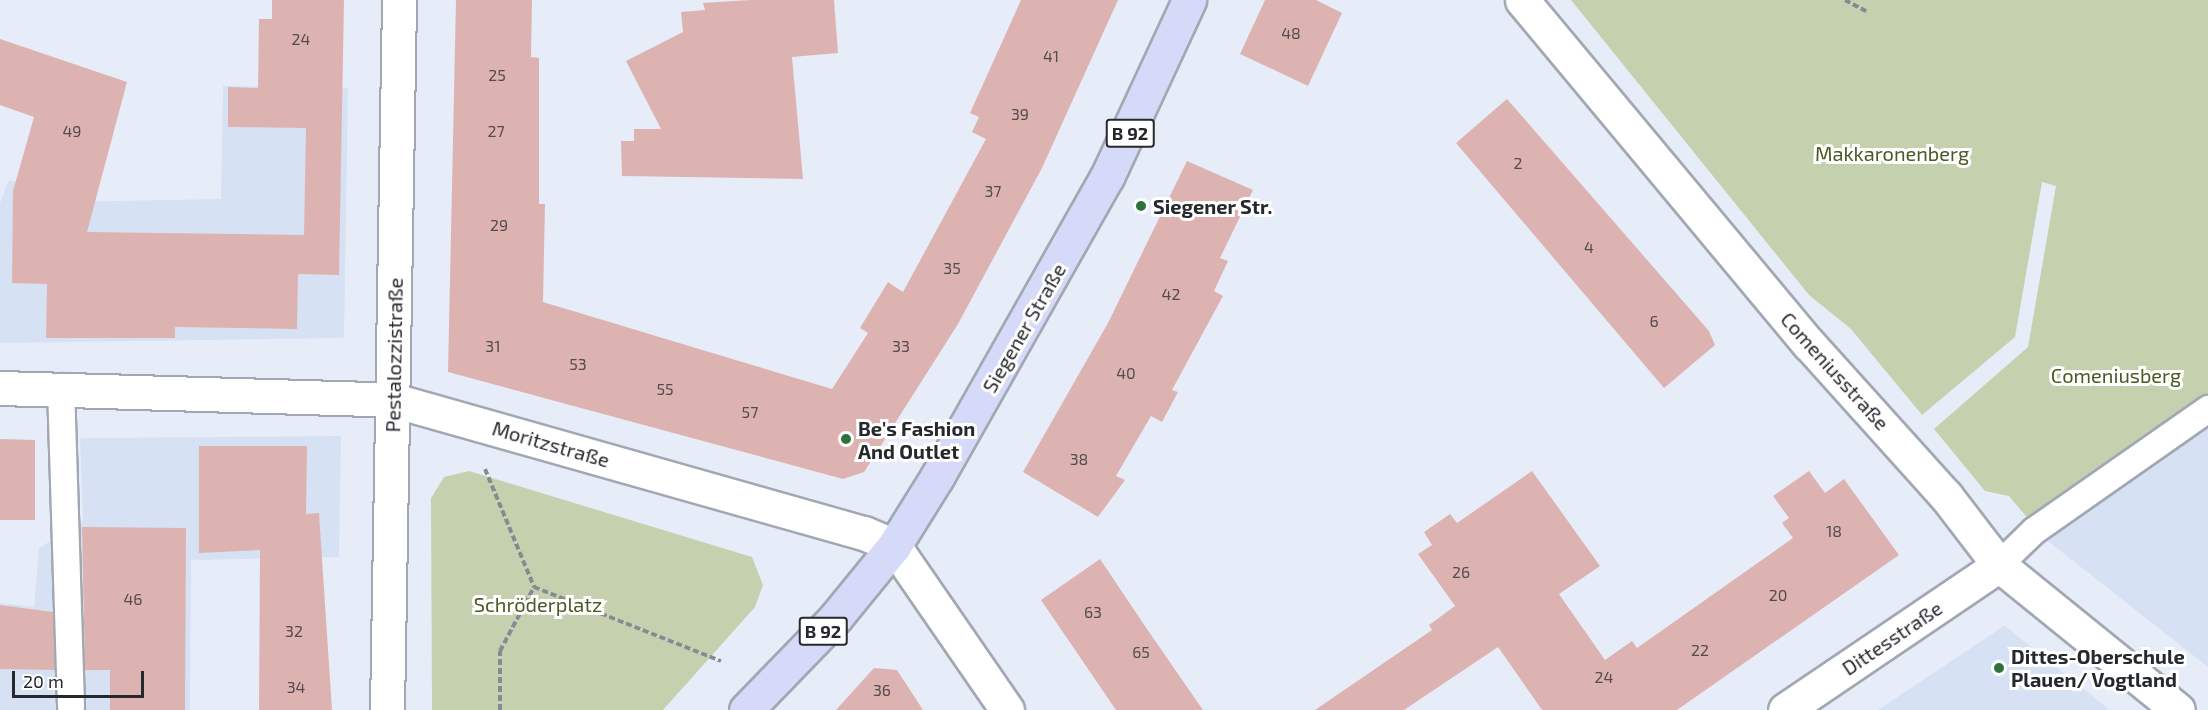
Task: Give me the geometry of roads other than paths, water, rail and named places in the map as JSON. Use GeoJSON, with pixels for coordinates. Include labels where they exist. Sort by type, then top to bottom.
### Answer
{"type":"FeatureCollection","features":[{"type":"Feature","properties":{"kind":"main road","name":"Siegener Straße"},"geometry":{"type":"LineString","coordinates":[[746,710],[836,617],[894,546],[1063,261],[1136,122],[1189,0]]}},
{"type":"Feature","properties":{"kind":"street","name":"Pestalozzistraße"},"geometry":{"type":"LineString","coordinates":[[387,710],[399,0]]}},
{"type":"Feature","properties":{"kind":"street","name":"Comeniusstraße"},"geometry":{"type":"LineString","coordinates":[[1522,0],[1809,344],[1946,495],[1999,565],[2178,710]]}},
{"type":"Feature","properties":{"kind":"street","name":"Moritzstraße"},"geometry":{"type":"LineString","coordinates":[[0,388],[61,387],[393,400],[894,546]]}},
{"type":"Feature","properties":{"kind":"street"},"geometry":{"type":"LineString","coordinates":[[894,546],[1007,710]]}},
{"type":"Feature","properties":{"kind":"street","name":"Dittesstraße"},"geometry":{"type":"LineString","coordinates":[[1785,710],[1999,565]]}},
{"type":"Feature","properties":{"kind":"lane"},"geometry":{"type":"LineString","coordinates":[[61,387],[71,707]]}},
{"type":"Feature","properties":{"kind":"lane"},"geometry":{"type":"LineString","coordinates":[[1999,565],[2034,531],[2208,409]]}},
{"type":"Feature","properties":{"kind":"place","name":"Siegener Str."},"geometry":{"type":"Point","coordinates":[1141,206]}},
{"type":"Feature","properties":{"kind":"place","name":"Be's Fashion And Outlet"},"geometry":{"type":"Point","coordinates":[846,439]}},
{"type":"Feature","properties":{"kind":"place","name":"Dittes-Oberschule Plauen/ Vogtland"},"geometry":{"type":"Point","coordinates":[1999,668]}},
{"type":"Feature","properties":{"kind":"park label","name":"Makkaronenberg"},"geometry":{"type":"Point","coordinates":[1892,153]}},
{"type":"Feature","properties":{"kind":"park label","name":"Comeniusberg"},"geometry":{"type":"Point","coordinates":[2116,375]}},
{"type":"Feature","properties":{"kind":"park label","name":"Schröderplatz"},"geometry":{"type":"Point","coordinates":[538,604]}}]}
